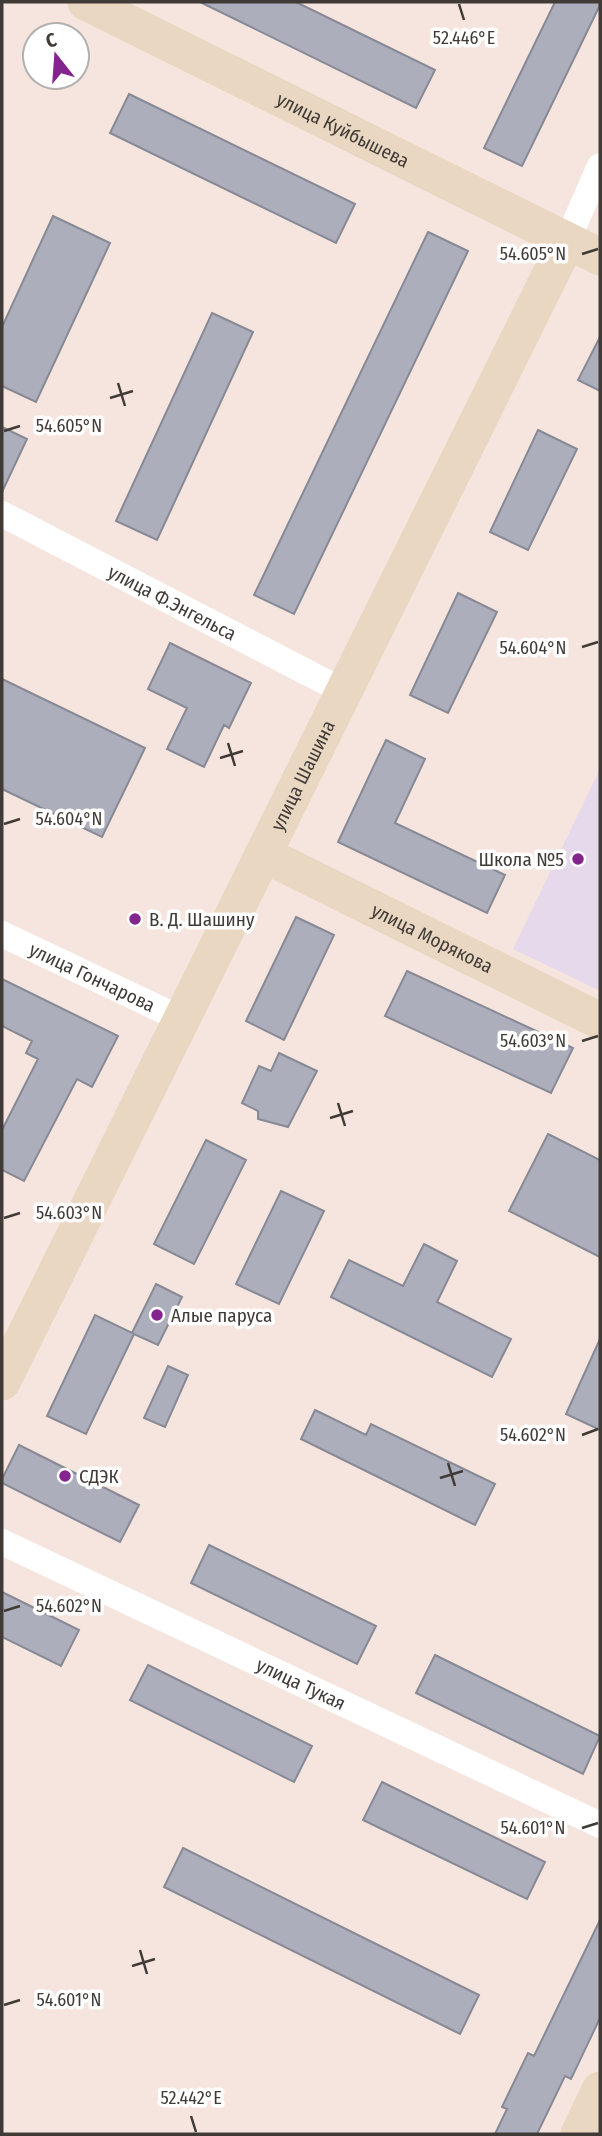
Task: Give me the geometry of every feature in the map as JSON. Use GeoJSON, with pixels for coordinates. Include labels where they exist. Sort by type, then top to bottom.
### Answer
{"type":"FeatureCollection","features":[{"type":"Feature","properties":{"kind":"main road","name":"улица Куйбышева"},"geometry":{"type":"LineString","coordinates":[[86,2],[600,257]]}},
{"type":"Feature","properties":{"kind":"main road","name":"улица Шашина"},"geometry":{"type":"LineString","coordinates":[[2,1382],[567,241]]}},
{"type":"Feature","properties":{"kind":"main road","name":"улица Морякова"},"geometry":{"type":"LineString","coordinates":[[263,853],[600,1021]]}},
{"type":"Feature","properties":{"kind":"main road"},"geometry":{"type":"LineString","coordinates":[[579,2134],[600,2090]]}},
{"type":"Feature","properties":{"kind":"street","name":"улица Шашина"},"geometry":{"type":"LineString","coordinates":[[567,241],[600,166]]}},
{"type":"Feature","properties":{"kind":"street","name":"улица Ф.Энгельса"},"geometry":{"type":"LineString","coordinates":[[2,514],[343,691]]}},
{"type":"Feature","properties":{"kind":"street","name":"улица Гончарова"},"geometry":{"type":"LineString","coordinates":[[2,934],[181,1019]]}},
{"type":"Feature","properties":{"kind":"street","name":"улица Тукая"},"geometry":{"type":"LineString","coordinates":[[2,1542],[600,1825]]}},
{"type":"Feature","properties":{"kind":"shaded area","name":"Школа №5"},"geometry":{"type":"Polygon","coordinates":[[[600,769],[600,991],[513,949],[600,769]]]}},
{"type":"Feature","properties":{"kind":"building"},"geometry":{"type":"Polygon","coordinates":[[[200,2],[296,2],[435,70],[416,108],[200,2]]]}},
{"type":"Feature","properties":{"kind":"building"},"geometry":{"type":"Polygon","coordinates":[[[555,2],[600,2],[600,5],[522,166],[484,148],[555,2]]]}},
{"type":"Feature","properties":{"kind":"building"},"geometry":{"type":"Polygon","coordinates":[[[129,94],[355,204],[336,243],[110,133],[129,94]]]}},
{"type":"Feature","properties":{"kind":"building"},"geometry":{"type":"Polygon","coordinates":[[[53,216],[110,243],[36,402],[2,386],[2,327],[53,216]]]}},
{"type":"Feature","properties":{"kind":"building"},"geometry":{"type":"Polygon","coordinates":[[[428,232],[468,251],[294,614],[254,595],[428,232]]]}},
{"type":"Feature","properties":{"kind":"building"},"geometry":{"type":"Polygon","coordinates":[[[212,313],[253,332],[157,540],[116,521],[212,313]]]}},
{"type":"Feature","properties":{"kind":"building"},"geometry":{"type":"Polygon","coordinates":[[[600,337],[600,391],[578,380],[600,337]]]}},
{"type":"Feature","properties":{"kind":"building"},"geometry":{"type":"Polygon","coordinates":[[[2,427],[27,439],[2,492],[2,427]]]}},
{"type":"Feature","properties":{"kind":"building"},"geometry":{"type":"Polygon","coordinates":[[[538,430],[577,449],[528,550],[490,532],[538,430]]]}},
{"type":"Feature","properties":{"kind":"building"},"geometry":{"type":"Polygon","coordinates":[[[458,593],[497,612],[448,713],[410,695],[458,593]]]}},
{"type":"Feature","properties":{"kind":"building"},"geometry":{"type":"Polygon","coordinates":[[[170,643],[251,683],[229,728],[224,725],[204,767],[167,749],[187,708],[148,689],[170,643]]]}},
{"type":"Feature","properties":{"kind":"building"},"geometry":{"type":"Polygon","coordinates":[[[2,679],[145,748],[102,837],[2,789],[2,679]]]}},
{"type":"Feature","properties":{"kind":"building"},"geometry":{"type":"Polygon","coordinates":[[[386,740],[425,759],[395,823],[505,875],[487,913],[338,842],[386,740]]]}},
{"type":"Feature","properties":{"kind":"building"},"geometry":{"type":"Polygon","coordinates":[[[296,917],[334,935],[284,1040],[246,1021],[296,917]]]}},
{"type":"Feature","properties":{"kind":"building"},"geometry":{"type":"Polygon","coordinates":[[[407,971],[573,1048],[551,1093],[385,1016],[407,971]]]}},
{"type":"Feature","properties":{"kind":"building"},"geometry":{"type":"Polygon","coordinates":[[[2,979],[118,1036],[92,1087],[77,1079],[24,1181],[2,1170],[2,1130],[38,1059],[26,1053],[32,1041],[2,1026],[2,979]]]}},
{"type":"Feature","properties":{"kind":"building"},"geometry":{"type":"Polygon","coordinates":[[[279,1053],[317,1071],[288,1127],[258,1119],[258,1111],[242,1103],[259,1066],[271,1071],[279,1053]]]}},
{"type":"Feature","properties":{"kind":"building"},"geometry":{"type":"Polygon","coordinates":[[[548,1134],[600,1160],[600,1257],[509,1211],[548,1134]]]}},
{"type":"Feature","properties":{"kind":"building"},"geometry":{"type":"Polygon","coordinates":[[[206,1140],[246,1160],[194,1264],[154,1244],[206,1140]]]}},
{"type":"Feature","properties":{"kind":"building"},"geometry":{"type":"Polygon","coordinates":[[[281,1191],[324,1211],[279,1304],[236,1284],[281,1191]]]}},
{"type":"Feature","properties":{"kind":"building"},"geometry":{"type":"Polygon","coordinates":[[[424,1244],[457,1261],[437,1302],[511,1339],[492,1377],[331,1297],[349,1260],[403,1286],[424,1244]]]}},
{"type":"Feature","properties":{"kind":"building"},"geometry":{"type":"Polygon","coordinates":[[[156,1284],[182,1297],[158,1345],[134,1334],[86,1434],[47,1416],[95,1315],[132,1333],[156,1284]]]}},
{"type":"Feature","properties":{"kind":"building"},"geometry":{"type":"Polygon","coordinates":[[[600,1339],[600,1430],[566,1414],[600,1339]]]}},
{"type":"Feature","properties":{"kind":"building"},"geometry":{"type":"Polygon","coordinates":[[[168,1366],[188,1375],[165,1427],[144,1418],[168,1366]]]}},
{"type":"Feature","properties":{"kind":"building"},"geometry":{"type":"Polygon","coordinates":[[[315,1410],[366,1435],[371,1424],[495,1484],[475,1525],[301,1439],[315,1410]]]}},
{"type":"Feature","properties":{"kind":"building"},"geometry":{"type":"Polygon","coordinates":[[[19,1445],[139,1505],[120,1542],[2,1483],[19,1445]]]}},
{"type":"Feature","properties":{"kind":"building"},"geometry":{"type":"Polygon","coordinates":[[[209,1545],[376,1626],[357,1664],[191,1583],[209,1545]]]}},
{"type":"Feature","properties":{"kind":"building"},"geometry":{"type":"Polygon","coordinates":[[[2,1592],[79,1630],[61,1666],[2,1637],[2,1592]]]}},
{"type":"Feature","properties":{"kind":"building"},"geometry":{"type":"Polygon","coordinates":[[[435,1655],[600,1736],[583,1774],[416,1693],[435,1655]]]}},
{"type":"Feature","properties":{"kind":"building"},"geometry":{"type":"Polygon","coordinates":[[[148,1665],[312,1746],[294,1782],[130,1700],[148,1665]]]}},
{"type":"Feature","properties":{"kind":"building"},"geometry":{"type":"Polygon","coordinates":[[[382,1782],[545,1862],[527,1899],[363,1820],[382,1782]]]}},
{"type":"Feature","properties":{"kind":"building"},"geometry":{"type":"Polygon","coordinates":[[[183,1848],[479,1995],[460,2034],[164,1887],[183,1848]]]}},
{"type":"Feature","properties":{"kind":"building"},"geometry":{"type":"Polygon","coordinates":[[[600,1920],[600,2018],[571,2079],[565,2076],[537,2134],[495,2134],[507,2109],[502,2107],[528,2053],[534,2056],[600,1920]]]}},
{"type":"Feature","properties":{"kind":"place","name":"Школа №5"},"geometry":{"type":"Point","coordinates":[578,859]}},
{"type":"Feature","properties":{"kind":"place","name":"В. Д. Шашину"},"geometry":{"type":"Point","coordinates":[135,919]}},
{"type":"Feature","properties":{"kind":"place","name":"Алые паруса"},"geometry":{"type":"Point","coordinates":[157,1315]}},
{"type":"Feature","properties":{"kind":"place","name":"СДЭК"},"geometry":{"type":"Point","coordinates":[65,1476]}}]}
